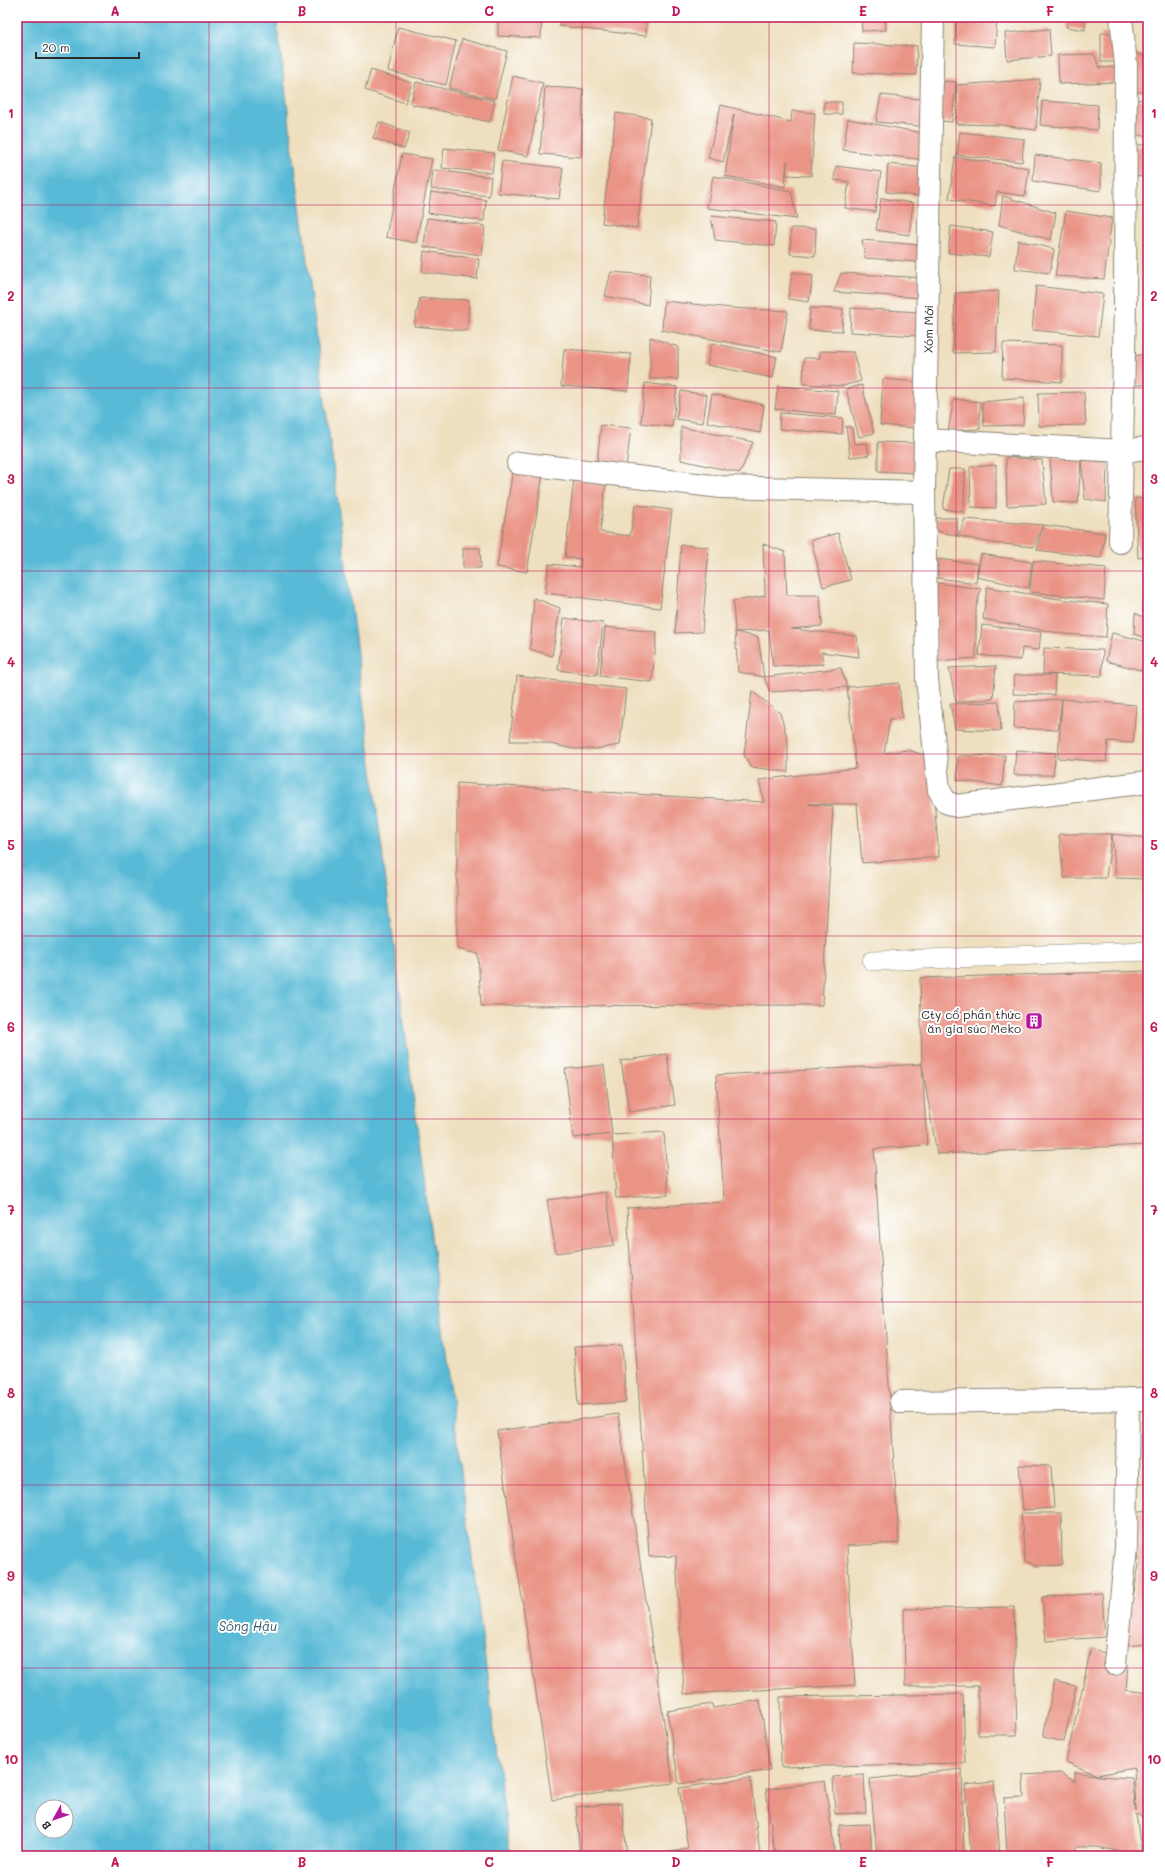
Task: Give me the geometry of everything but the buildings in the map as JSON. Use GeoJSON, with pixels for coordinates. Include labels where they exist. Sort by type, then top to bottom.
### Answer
{"type":"FeatureCollection","features":[{"type":"Feature","properties":{"kind":"street","name":"Xóm Mới"},"geometry":{"type":"LineString","coordinates":[[933,17],[924,492],[925,640],[927,678],[939,790],[946,802],[956,806],[1148,782]]}},
{"type":"Feature","properties":{"kind":"street"},"geometry":{"type":"LineString","coordinates":[[1120,542],[1125,306],[1126,65],[1121,17]]}},
{"type":"Feature","properties":{"kind":"street"},"geometry":{"type":"LineString","coordinates":[[926,440],[1122,451],[1148,448]]}},
{"type":"Feature","properties":{"kind":"street"},"geometry":{"type":"LineString","coordinates":[[518,463],[721,487],[924,492]]}},
{"type":"Feature","properties":{"kind":"street"},"geometry":{"type":"LineString","coordinates":[[901,1402],[1138,1399],[1115,1664]]}},
{"type":"Feature","properties":{"kind":"lane"},"geometry":{"type":"LineString","coordinates":[[872,961],[1148,952]]}},
{"type":"Feature","properties":{"kind":"water","name":"Sông Hậu"},"geometry":{"type":"Polygon","coordinates":[[[17,17],[276,17],[510,1856],[17,1856],[17,17]]]}},
{"type":"Feature","properties":{"kind":"place","name":"Cty cổ phần thức ăn gia súc Meko"},"geometry":{"type":"Point","coordinates":[1034,1021]}}]}
